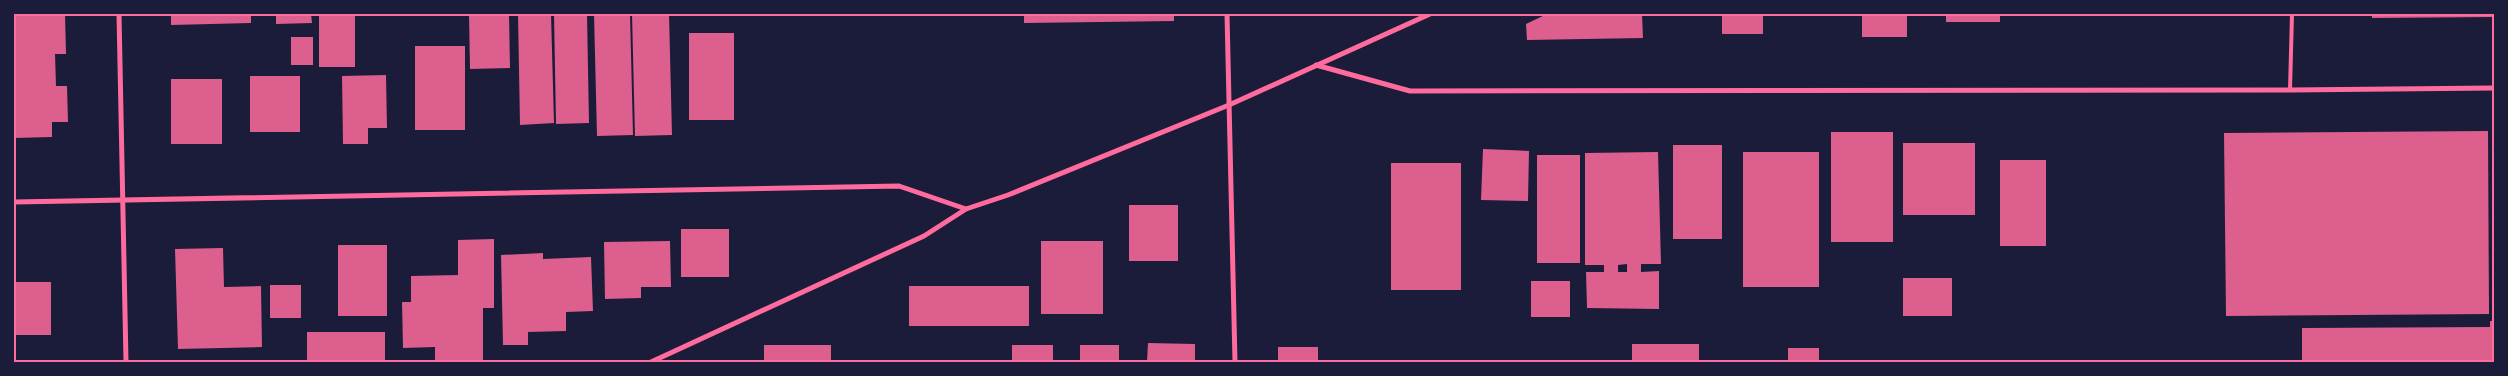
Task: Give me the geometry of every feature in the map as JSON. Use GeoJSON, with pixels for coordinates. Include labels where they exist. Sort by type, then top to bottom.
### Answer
{"type":"FeatureCollection","features":[{"type":"Feature","properties":{"kind":"street"},"geometry":{"type":"LineString","coordinates":[[119,14],[126,362]]}},
{"type":"Feature","properties":{"kind":"street"},"geometry":{"type":"LineString","coordinates":[[1227,14],[1235,362]]}},
{"type":"Feature","properties":{"kind":"street"},"geometry":{"type":"LineString","coordinates":[[650,362],[924,236],[966,209],[1008,195],[1229,104],[1430,14]]}},
{"type":"Feature","properties":{"kind":"street"},"geometry":{"type":"LineString","coordinates":[[1316,65],[1410,91],[2494,88]]}},
{"type":"Feature","properties":{"kind":"street"},"geometry":{"type":"LineString","coordinates":[[14,202],[899,186],[966,209]]}},
{"type":"Feature","properties":{"kind":"lane"},"geometry":{"type":"LineString","coordinates":[[2290,90],[2292,14]]}},
{"type":"Feature","properties":{"kind":"building"},"geometry":{"type":"Polygon","coordinates":[[[14,14],[65,14],[66,54],[55,54],[56,86],[67,86],[68,122],[52,122],[52,137],[14,138],[14,14]]]}},
{"type":"Feature","properties":{"kind":"building"},"geometry":{"type":"Polygon","coordinates":[[[171,14],[251,14],[251,23],[171,25],[171,14]]]}},
{"type":"Feature","properties":{"kind":"building"},"geometry":{"type":"Polygon","coordinates":[[[276,14],[311,14],[312,23],[276,24],[276,14]]]}},
{"type":"Feature","properties":{"kind":"building"},"geometry":{"type":"Polygon","coordinates":[[[319,14],[355,14],[355,67],[319,67],[319,14]]]}},
{"type":"Feature","properties":{"kind":"building"},"geometry":{"type":"Polygon","coordinates":[[[469,14],[509,14],[510,68],[470,69],[469,14]]]}},
{"type":"Feature","properties":{"kind":"building"},"geometry":{"type":"Polygon","coordinates":[[[518,14],[551,14],[554,123],[520,125],[518,14]]]}},
{"type":"Feature","properties":{"kind":"building"},"geometry":{"type":"Polygon","coordinates":[[[554,14],[587,14],[589,123],[556,124],[554,14]]]}},
{"type":"Feature","properties":{"kind":"building"},"geometry":{"type":"Polygon","coordinates":[[[594,14],[630,14],[633,135],[597,136],[594,14]]]}},
{"type":"Feature","properties":{"kind":"building"},"geometry":{"type":"Polygon","coordinates":[[[632,14],[669,14],[672,135],[635,136],[632,14]]]}},
{"type":"Feature","properties":{"kind":"building"},"geometry":{"type":"Polygon","coordinates":[[[1024,14],[1174,14],[1174,21],[1024,23],[1024,14]]]}},
{"type":"Feature","properties":{"kind":"building"},"geometry":{"type":"Polygon","coordinates":[[[1547,14],[1642,14],[1643,38],[1527,40],[1526,24],[1547,14]]]}},
{"type":"Feature","properties":{"kind":"building"},"geometry":{"type":"Polygon","coordinates":[[[1722,14],[1763,14],[1763,34],[1722,34],[1722,14]]]}},
{"type":"Feature","properties":{"kind":"building"},"geometry":{"type":"Polygon","coordinates":[[[1862,14],[1907,14],[1907,37],[1862,37],[1862,14]]]}},
{"type":"Feature","properties":{"kind":"building"},"geometry":{"type":"Polygon","coordinates":[[[1946,14],[2000,14],[2000,22],[1946,22],[1946,14]]]}},
{"type":"Feature","properties":{"kind":"building"},"geometry":{"type":"Polygon","coordinates":[[[2372,14],[2494,14],[2494,17],[2372,18],[2372,14]]]}},
{"type":"Feature","properties":{"kind":"building"},"geometry":{"type":"Polygon","coordinates":[[[689,33],[734,33],[734,120],[689,120],[689,33]]]}},
{"type":"Feature","properties":{"kind":"building"},"geometry":{"type":"Polygon","coordinates":[[[291,37],[313,37],[313,65],[291,65],[291,37]]]}},
{"type":"Feature","properties":{"kind":"building"},"geometry":{"type":"Polygon","coordinates":[[[415,46],[465,46],[465,130],[415,130],[415,46]]]}},
{"type":"Feature","properties":{"kind":"building"},"geometry":{"type":"Polygon","coordinates":[[[386,75],[387,128],[368,128],[368,144],[343,144],[342,76],[386,75]]]}},
{"type":"Feature","properties":{"kind":"building"},"geometry":{"type":"Polygon","coordinates":[[[250,76],[300,76],[300,132],[250,132],[250,76]]]}},
{"type":"Feature","properties":{"kind":"building"},"geometry":{"type":"Polygon","coordinates":[[[171,79],[222,79],[222,144],[171,144],[171,79]]]}},
{"type":"Feature","properties":{"kind":"building"},"geometry":{"type":"Polygon","coordinates":[[[2488,131],[2489,314],[2226,316],[2224,133],[2488,131]]]}},
{"type":"Feature","properties":{"kind":"building"},"geometry":{"type":"Polygon","coordinates":[[[1831,132],[1893,132],[1893,242],[1831,242],[1831,132]]]}},
{"type":"Feature","properties":{"kind":"building"},"geometry":{"type":"Polygon","coordinates":[[[1903,143],[1975,143],[1975,215],[1903,215],[1903,143]]]}},
{"type":"Feature","properties":{"kind":"building"},"geometry":{"type":"Polygon","coordinates":[[[1673,145],[1722,145],[1722,239],[1673,239],[1673,145]]]}},
{"type":"Feature","properties":{"kind":"building"},"geometry":{"type":"Polygon","coordinates":[[[1483,149],[1529,151],[1528,201],[1481,200],[1483,149]]]}},
{"type":"Feature","properties":{"kind":"building"},"geometry":{"type":"Polygon","coordinates":[[[1658,152],[1661,264],[1641,264],[1641,272],[1659,271],[1659,309],[1587,308],[1586,272],[1604,272],[1604,265],[1585,265],[1585,153],[1658,152]],[[1627,264],[1618,265],[1618,272],[1627,272],[1627,264]]]}},
{"type":"Feature","properties":{"kind":"building"},"geometry":{"type":"Polygon","coordinates":[[[1743,152],[1819,152],[1819,287],[1743,287],[1743,152]]]}},
{"type":"Feature","properties":{"kind":"building"},"geometry":{"type":"Polygon","coordinates":[[[1537,155],[1580,155],[1580,263],[1537,263],[1537,155]]]}},
{"type":"Feature","properties":{"kind":"building"},"geometry":{"type":"Polygon","coordinates":[[[2000,160],[2046,160],[2046,246],[2000,246],[2000,160]]]}},
{"type":"Feature","properties":{"kind":"building"},"geometry":{"type":"Polygon","coordinates":[[[1391,163],[1461,163],[1461,290],[1391,290],[1391,163]]]}},
{"type":"Feature","properties":{"kind":"building"},"geometry":{"type":"Polygon","coordinates":[[[1129,205],[1178,205],[1178,261],[1129,261],[1129,205]]]}},
{"type":"Feature","properties":{"kind":"building"},"geometry":{"type":"Polygon","coordinates":[[[681,229],[729,229],[729,277],[681,277],[681,229]]]}},
{"type":"Feature","properties":{"kind":"building"},"geometry":{"type":"Polygon","coordinates":[[[494,239],[494,308],[483,308],[483,362],[435,362],[435,347],[403,348],[402,302],[411,302],[411,276],[458,275],[458,240],[494,239]]]}},
{"type":"Feature","properties":{"kind":"building"},"geometry":{"type":"Polygon","coordinates":[[[670,241],[671,287],[641,287],[641,298],[605,299],[604,242],[670,241]]]}},
{"type":"Feature","properties":{"kind":"building"},"geometry":{"type":"Polygon","coordinates":[[[1041,241],[1103,241],[1103,314],[1041,314],[1041,241]]]}},
{"type":"Feature","properties":{"kind":"building"},"geometry":{"type":"Polygon","coordinates":[[[338,245],[387,245],[387,316],[338,316],[338,245]]]}},
{"type":"Feature","properties":{"kind":"building"},"geometry":{"type":"Polygon","coordinates":[[[223,248],[224,287],[261,286],[262,347],[178,349],[175,249],[223,248]]]}},
{"type":"Feature","properties":{"kind":"building"},"geometry":{"type":"Polygon","coordinates":[[[543,253],[543,259],[591,257],[593,311],[566,312],[566,331],[528,332],[528,345],[503,345],[501,255],[543,253]]]}},
{"type":"Feature","properties":{"kind":"building"},"geometry":{"type":"Polygon","coordinates":[[[1903,278],[1952,278],[1952,316],[1903,316],[1903,278]]]}},
{"type":"Feature","properties":{"kind":"building"},"geometry":{"type":"Polygon","coordinates":[[[1531,281],[1570,281],[1570,317],[1531,317],[1531,281]]]}},
{"type":"Feature","properties":{"kind":"building"},"geometry":{"type":"Polygon","coordinates":[[[14,282],[51,282],[51,335],[14,335],[14,282]]]}},
{"type":"Feature","properties":{"kind":"building"},"geometry":{"type":"Polygon","coordinates":[[[270,285],[301,285],[301,318],[270,318],[270,285]]]}},
{"type":"Feature","properties":{"kind":"building"},"geometry":{"type":"Polygon","coordinates":[[[909,286],[1029,286],[1029,326],[909,326],[909,286]]]}},
{"type":"Feature","properties":{"kind":"building"},"geometry":{"type":"Polygon","coordinates":[[[2490,321],[2494,321],[2494,362],[2302,362],[2302,328],[2490,327],[2490,321]]]}},
{"type":"Feature","properties":{"kind":"building"},"geometry":{"type":"Polygon","coordinates":[[[307,332],[385,332],[385,362],[307,362],[307,332]]]}},
{"type":"Feature","properties":{"kind":"building"},"geometry":{"type":"Polygon","coordinates":[[[1148,343],[1195,344],[1195,362],[1147,362],[1148,343]]]}},
{"type":"Feature","properties":{"kind":"building"},"geometry":{"type":"Polygon","coordinates":[[[1632,344],[1699,344],[1699,362],[1632,362],[1632,344]]]}},
{"type":"Feature","properties":{"kind":"building"},"geometry":{"type":"Polygon","coordinates":[[[764,345],[831,345],[831,362],[764,362],[764,345]]]}},
{"type":"Feature","properties":{"kind":"building"},"geometry":{"type":"Polygon","coordinates":[[[1012,345],[1053,345],[1053,362],[1012,362],[1012,345]]]}},
{"type":"Feature","properties":{"kind":"building"},"geometry":{"type":"Polygon","coordinates":[[[1080,345],[1119,345],[1119,362],[1080,362],[1080,345]]]}},
{"type":"Feature","properties":{"kind":"building"},"geometry":{"type":"Polygon","coordinates":[[[1278,347],[1318,347],[1318,362],[1278,362],[1278,347]]]}},
{"type":"Feature","properties":{"kind":"building"},"geometry":{"type":"Polygon","coordinates":[[[1788,348],[1819,348],[1819,362],[1788,362],[1788,348]]]}}]}
